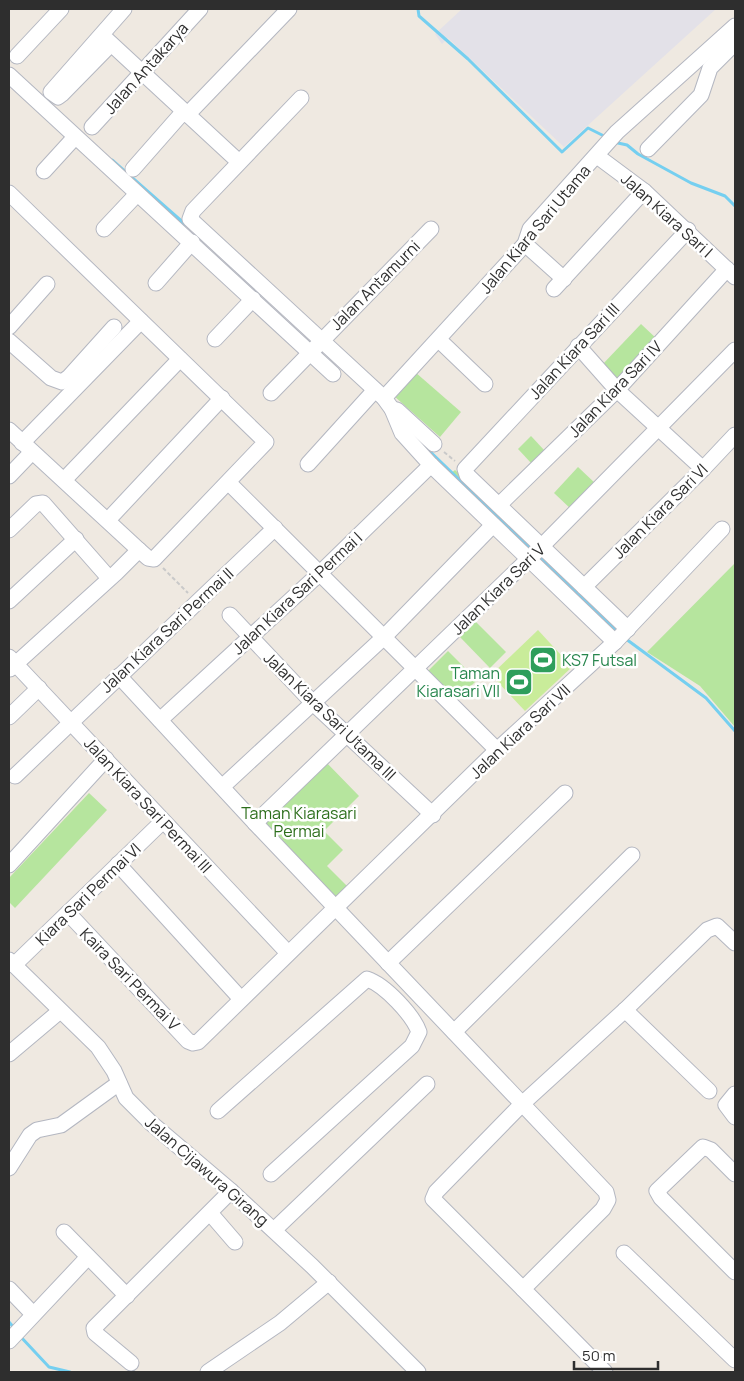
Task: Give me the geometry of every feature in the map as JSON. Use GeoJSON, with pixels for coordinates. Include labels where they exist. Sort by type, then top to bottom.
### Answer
{"type":"FeatureCollection","features":[{"type":"Feature","properties":{"kind":"street"},"geometry":{"type":"LineString","coordinates":[[17,56],[61,9]]}},
{"type":"Feature","properties":{"kind":"street"},"geometry":{"type":"LineString","coordinates":[[124,9],[106,39],[239,162]]}},
{"type":"Feature","properties":{"kind":"street","name":"Jalan Antakarya"},"geometry":{"type":"LineString","coordinates":[[92,128],[200,9]]}},
{"type":"Feature","properties":{"kind":"street"},"geometry":{"type":"LineString","coordinates":[[133,169],[289,9]]}},
{"type":"Feature","properties":{"kind":"street","name":"Jalan Kiara Sari Utama"},"geometry":{"type":"LineString","coordinates":[[308,464],[389,408],[439,340],[525,244],[530,229],[617,132],[735,26]]}},
{"type":"Feature","properties":{"kind":"street"},"geometry":{"type":"LineString","coordinates":[[648,150],[701,95],[710,68],[735,43]]}},
{"type":"Feature","properties":{"kind":"street"},"geometry":{"type":"LineString","coordinates":[[10,78],[253,299],[316,345],[333,374]]}},
{"type":"Feature","properties":{"kind":"street"},"geometry":{"type":"LineString","coordinates":[[301,98],[193,211],[190,219],[316,345],[389,408],[431,465],[493,525],[584,586],[622,635]]}},
{"type":"Feature","properties":{"kind":"street"},"geometry":{"type":"LineString","coordinates":[[44,171],[75,137]]}},
{"type":"Feature","properties":{"kind":"street","name":"Jalan Kiara Sari I"},"geometry":{"type":"LineString","coordinates":[[597,156],[644,191],[688,230],[731,273]]}},
{"type":"Feature","properties":{"kind":"street"},"geometry":{"type":"LineString","coordinates":[[525,244],[559,284],[644,191]]}},
{"type":"Feature","properties":{"kind":"street"},"geometry":{"type":"LineString","coordinates":[[9,193],[266,442],[154,559],[148,558],[139,550],[9,430]]}},
{"type":"Feature","properties":{"kind":"street"},"geometry":{"type":"LineString","coordinates":[[104,229],[137,194]]}},
{"type":"Feature","properties":{"kind":"street","name":"Jalan Antamurni"},"geometry":{"type":"LineString","coordinates":[[272,393],[316,345],[431,229]]}},
{"type":"Feature","properties":{"kind":"street","name":"Jalan Kiara Sari III"},"geometry":{"type":"LineString","coordinates":[[466,472],[578,346],[688,230]]}},
{"type":"Feature","properties":{"kind":"street"},"geometry":{"type":"LineString","coordinates":[[156,283],[192,242]]}},
{"type":"Feature","properties":{"kind":"street","name":"Jalan Kiara Sari IV"},"geometry":{"type":"LineString","coordinates":[[499,505],[617,390],[731,273]]}},
{"type":"Feature","properties":{"kind":"street"},"geometry":{"type":"LineString","coordinates":[[9,327],[47,284]]}},
{"type":"Feature","properties":{"kind":"street"},"geometry":{"type":"LineString","coordinates":[[215,339],[253,299]]}},
{"type":"Feature","properties":{"kind":"street"},"geometry":{"type":"LineString","coordinates":[[9,476],[27,447],[141,322]]}},
{"type":"Feature","properties":{"kind":"street"},"geometry":{"type":"LineString","coordinates":[[9,341],[51,378],[62,382],[69,377],[114,328]]}},
{"type":"Feature","properties":{"kind":"street"},"geometry":{"type":"LineString","coordinates":[[439,340],[485,384]]}},
{"type":"Feature","properties":{"kind":"street"},"geometry":{"type":"LineString","coordinates":[[578,346],[617,390],[703,469]]}},
{"type":"Feature","properties":{"kind":"street","name":"Jalan Kiara Sari V"},"geometry":{"type":"LineString","coordinates":[[255,822],[416,670],[536,553],[735,350]]}},
{"type":"Feature","properties":{"kind":"street"},"geometry":{"type":"LineString","coordinates":[[64,480],[180,359]]}},
{"type":"Feature","properties":{"kind":"street"},"geometry":{"type":"LineString","coordinates":[[108,520],[222,398]]}},
{"type":"Feature","properties":{"kind":"street"},"geometry":{"type":"LineString","coordinates":[[389,408],[397,410],[434,444]]}},
{"type":"Feature","properties":{"kind":"street","name":"Jalan Kiara Sari VI"},"geometry":{"type":"LineString","coordinates":[[584,586],[735,435]]}},
{"type":"Feature","properties":{"kind":"street","name":"Jalan Kiara Sari Permai I"},"geometry":{"type":"LineString","coordinates":[[160,720],[319,574],[431,465]]}},
{"type":"Feature","properties":{"kind":"street"},"geometry":{"type":"LineString","coordinates":[[466,472],[499,505],[536,553],[622,635]]}},
{"type":"Feature","properties":{"kind":"street"},"geometry":{"type":"LineString","coordinates":[[229,482],[497,750]]}},
{"type":"Feature","properties":{"kind":"street"},"geometry":{"type":"LineString","coordinates":[[9,530],[36,504],[43,503],[113,575]]}},
{"type":"Feature","properties":{"kind":"street"},"geometry":{"type":"LineString","coordinates":[[222,787],[383,638],[493,525]]}},
{"type":"Feature","properties":{"kind":"street","name":"Jalan Kiara Sari Permai II"},"geometry":{"type":"LineString","coordinates":[[14,776],[275,528]]}},
{"type":"Feature","properties":{"kind":"street","name":"Jalan Kiara Sari VII"},"geometry":{"type":"LineString","coordinates":[[193,1043],[198,1042],[433,815],[497,750],[622,635],[722,530]]}},
{"type":"Feature","properties":{"kind":"street"},"geometry":{"type":"LineString","coordinates":[[9,601],[76,539]]}},
{"type":"Feature","properties":{"kind":"street"},"geometry":{"type":"LineString","coordinates":[[11,664],[139,550]]}},
{"type":"Feature","properties":{"kind":"street"},"geometry":{"type":"LineString","coordinates":[[208,591],[219,602]]}},
{"type":"Feature","properties":{"kind":"street","name":"Jalan Kiara Sari Utama III"},"geometry":{"type":"LineString","coordinates":[[230,615],[313,702],[433,815]]}},
{"type":"Feature","properties":{"kind":"street","name":"Jalan Kiara Sari Permai III"},"geometry":{"type":"LineString","coordinates":[[11,664],[39,688],[162,822],[288,953]]}},
{"type":"Feature","properties":{"kind":"street"},"geometry":{"type":"LineString","coordinates":[[119,676],[606,1192],[608,1200],[603,1209],[523,1289]]}},
{"type":"Feature","properties":{"kind":"street"},"geometry":{"type":"LineString","coordinates":[[9,717],[39,688]]}},
{"type":"Feature","properties":{"kind":"street"},"geometry":{"type":"LineString","coordinates":[[9,865],[106,759]]}},
{"type":"Feature","properties":{"kind":"street"},"geometry":{"type":"LineString","coordinates":[[388,963],[565,793]]}},
{"type":"Feature","properties":{"kind":"street","name":"Kiara Sari Permai VI"},"geometry":{"type":"LineString","coordinates":[[12,963],[68,913],[162,822]]}},
{"type":"Feature","properties":{"kind":"street"},"geometry":{"type":"LineString","coordinates":[[454,1032],[632,855]]}},
{"type":"Feature","properties":{"kind":"street"},"geometry":{"type":"LineString","coordinates":[[118,864],[241,999]]}},
{"type":"Feature","properties":{"kind":"street","name":"Kaira Sari Permai V"},"geometry":{"type":"LineString","coordinates":[[68,913],[193,1043]]}},
{"type":"Feature","properties":{"kind":"street"},"geometry":{"type":"LineString","coordinates":[[605,1372],[434,1199],[436,1192],[522,1104],[625,1010],[712,926],[716,926],[735,943]]}},
{"type":"Feature","properties":{"kind":"street","name":"Jalan Cijawura Girang"},"geometry":{"type":"LineString","coordinates":[[12,963],[98,1048],[126,1098],[151,1123],[274,1230],[329,1282],[418,1372]]}},
{"type":"Feature","properties":{"kind":"street"},"geometry":{"type":"LineString","coordinates":[[218,1111],[367,979],[376,982],[397,1002],[416,1025],[419,1032],[417,1039],[271,1174]]}},
{"type":"Feature","properties":{"kind":"street"},"geometry":{"type":"LineString","coordinates":[[397,1002],[412,988]]}},
{"type":"Feature","properties":{"kind":"street"},"geometry":{"type":"LineString","coordinates":[[625,1010],[710,1091]]}},
{"type":"Feature","properties":{"kind":"street"},"geometry":{"type":"LineString","coordinates":[[9,1054],[60,1011]]}},
{"type":"Feature","properties":{"kind":"street"},"geometry":{"type":"LineString","coordinates":[[9,1168],[30,1135],[38,1130],[61,1125],[119,1083]]}},
{"type":"Feature","properties":{"kind":"street"},"geometry":{"type":"LineString","coordinates":[[274,1230],[427,1084]]}},
{"type":"Feature","properties":{"kind":"street"},"geometry":{"type":"LineString","coordinates":[[735,1094],[726,1105],[735,1117]]}},
{"type":"Feature","properties":{"kind":"street"},"geometry":{"type":"LineString","coordinates":[[735,1174],[711,1150],[703,1148],[657,1188],[657,1191],[661,1198],[735,1272]]}},
{"type":"Feature","properties":{"kind":"street"},"geometry":{"type":"LineString","coordinates":[[131,1362],[93,1331],[106,1315],[231,1191]]}},
{"type":"Feature","properties":{"kind":"street"},"geometry":{"type":"LineString","coordinates":[[210,1213],[235,1242]]}},
{"type":"Feature","properties":{"kind":"street"},"geometry":{"type":"LineString","coordinates":[[64,1232],[127,1296]]}},
{"type":"Feature","properties":{"kind":"street"},"geometry":{"type":"LineString","coordinates":[[624,1253],[735,1360]]}},
{"type":"Feature","properties":{"kind":"street"},"geometry":{"type":"LineString","coordinates":[[9,1341],[88,1257]]}},
{"type":"Feature","properties":{"kind":"street"},"geometry":{"type":"LineString","coordinates":[[208,1372],[280,1323],[329,1282]]}},
{"type":"Feature","properties":{"kind":"street"},"geometry":{"type":"LineString","coordinates":[[9,1289],[33,1314]]}},
{"type":"Feature","properties":{"kind":"path"},"geometry":{"type":"LineString","coordinates":[[434,444],[466,472]]}},
{"type":"Feature","properties":{"kind":"path"},"geometry":{"type":"LineString","coordinates":[[154,559],[196,602]]}},
{"type":"Feature","properties":{"kind":"shaded area"},"geometry":{"type":"Polygon","coordinates":[[[462,9],[716,9],[564,147],[448,38],[442,44],[435,34],[462,9]]]}},
{"type":"Feature","properties":{"kind":"green space"},"geometry":{"type":"Polygon","coordinates":[[[641,324],[658,340],[620,381],[602,365],[641,324]]]}},
{"type":"Feature","properties":{"kind":"green space"},"geometry":{"type":"Polygon","coordinates":[[[415,372],[461,412],[440,437],[394,396],[415,372]]]}},
{"type":"Feature","properties":{"kind":"green space"},"geometry":{"type":"Polygon","coordinates":[[[531,436],[545,451],[532,464],[518,449],[531,436]]]}},
{"type":"Feature","properties":{"kind":"green space"},"geometry":{"type":"Polygon","coordinates":[[[578,467],[597,485],[572,510],[554,493],[578,467]]]}},
{"type":"Feature","properties":{"kind":"green space"},"geometry":{"type":"Polygon","coordinates":[[[455,470],[534,546],[530,551],[450,474],[455,470]]]}},
{"type":"Feature","properties":{"kind":"green space"},"geometry":{"type":"Polygon","coordinates":[[[735,563],[735,727],[700,686],[647,652],[735,563]]]}},
{"type":"Feature","properties":{"kind":"green space"},"geometry":{"type":"Polygon","coordinates":[[[560,566],[623,625],[610,637],[549,578],[560,566]]]}},
{"type":"Feature","properties":{"kind":"green space"},"geometry":{"type":"Polygon","coordinates":[[[474,620],[506,652],[490,668],[458,635],[474,620]]]}},
{"type":"Feature","properties":{"kind":"green space"},"geometry":{"type":"Polygon","coordinates":[[[538,630],[572,667],[525,711],[491,675],[538,630]]]}},
{"type":"Feature","properties":{"kind":"green space"},"geometry":{"type":"Polygon","coordinates":[[[448,651],[477,680],[457,700],[428,671],[448,651]]]}},
{"type":"Feature","properties":{"kind":"green space","name":"Taman Kiarasari Permai"},"geometry":{"type":"Polygon","coordinates":[[[324,760],[359,796],[324,831],[343,850],[327,866],[348,887],[336,899],[261,822],[324,760]]]}},
{"type":"Feature","properties":{"kind":"green space"},"geometry":{"type":"Polygon","coordinates":[[[89,793],[107,810],[15,908],[9,902],[9,878],[89,793]]]}},
{"type":"Feature","properties":{"kind":"waterway"},"geometry":{"type":"LineString","coordinates":[[418,9],[419,16],[468,59],[562,152],[588,128],[604,136]]}},
{"type":"Feature","properties":{"kind":"waterway"},"geometry":{"type":"LineString","coordinates":[[618,143],[627,145],[638,154],[691,183],[725,196],[735,206]]}},
{"type":"Feature","properties":{"kind":"waterway"},"geometry":{"type":"LineString","coordinates":[[112,160],[186,225]]}},
{"type":"Feature","properties":{"kind":"waterway"},"geometry":{"type":"LineString","coordinates":[[416,438],[532,550]]}},
{"type":"Feature","properties":{"kind":"waterway"},"geometry":{"type":"LineString","coordinates":[[538,556],[619,633]]}},
{"type":"Feature","properties":{"kind":"waterway"},"geometry":{"type":"LineString","coordinates":[[626,639],[706,698],[735,731]]}},
{"type":"Feature","properties":{"kind":"waterway"},"geometry":{"type":"LineString","coordinates":[[9,1322],[15,1329]]}},
{"type":"Feature","properties":{"kind":"waterway"},"geometry":{"type":"LineString","coordinates":[[20,1336],[49,1367],[70,1372]]}},
{"type":"Feature","properties":{"kind":"place","name":"KS7 Futsal"},"geometry":{"type":"Point","coordinates":[543,660]}},
{"type":"Feature","properties":{"kind":"place","name":"Taman Kiarasari VII"},"geometry":{"type":"Point","coordinates":[519,682]}}]}
